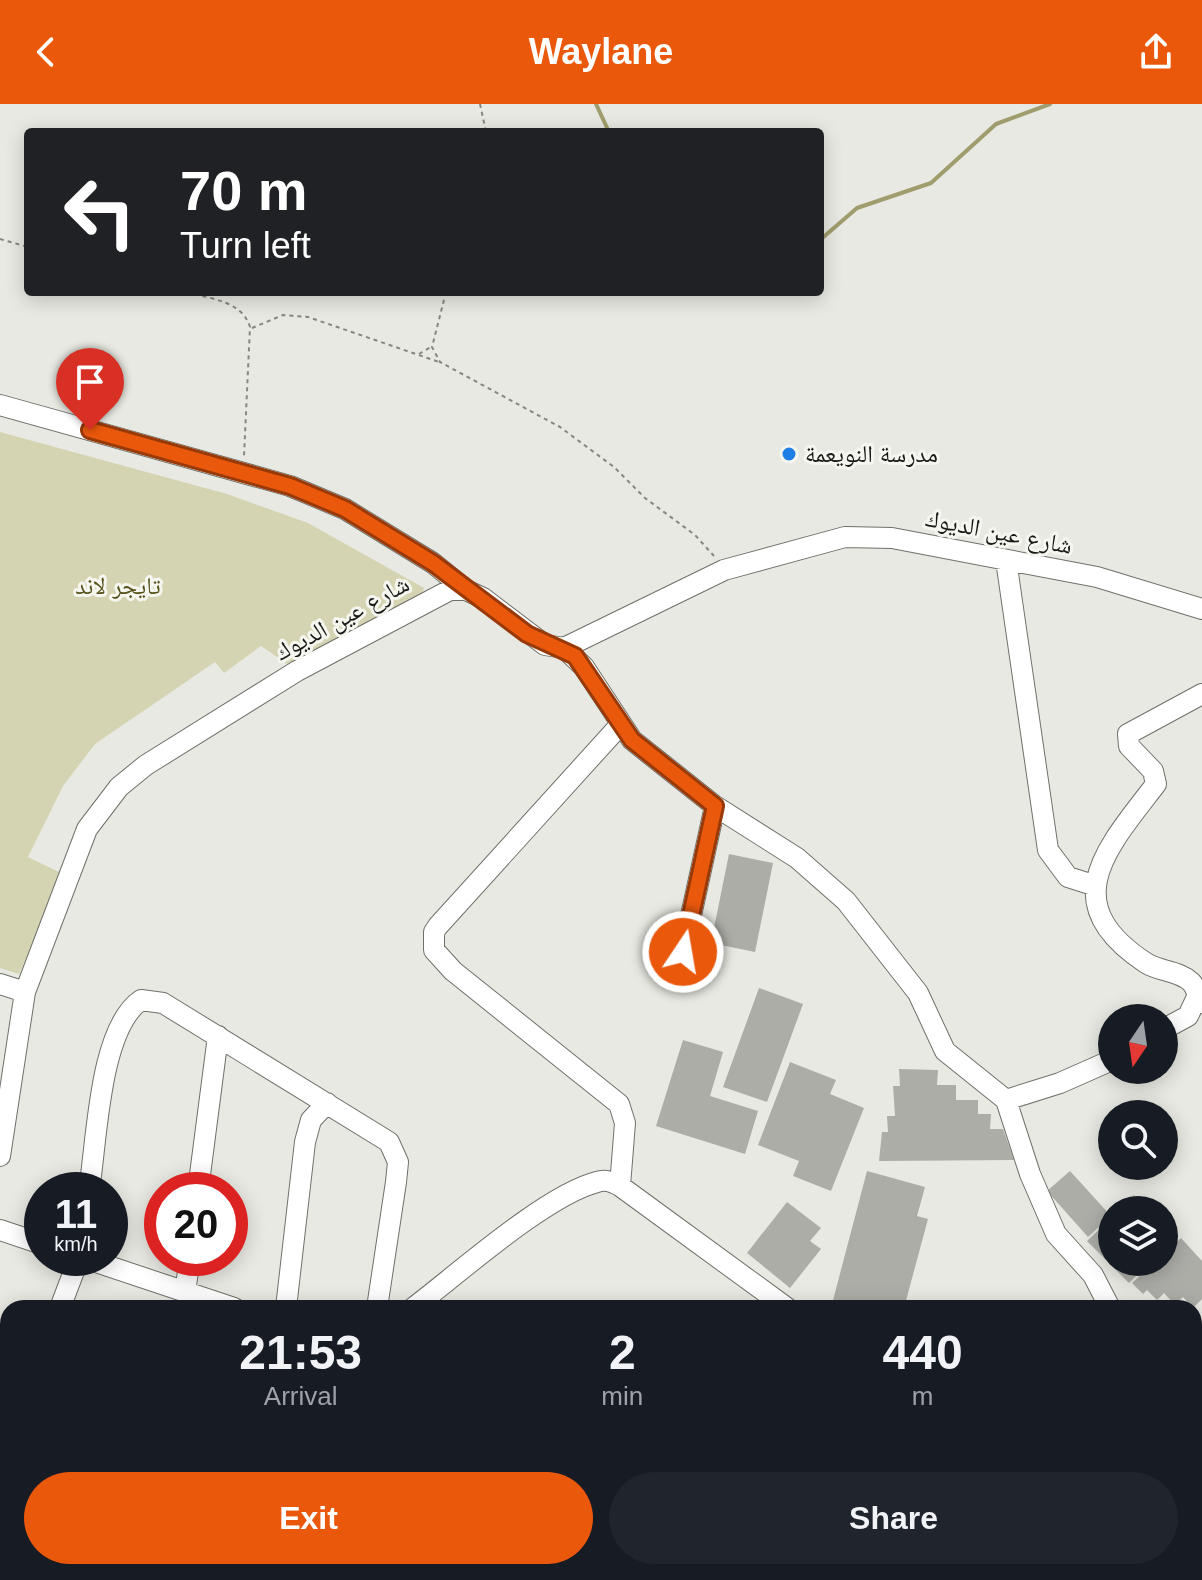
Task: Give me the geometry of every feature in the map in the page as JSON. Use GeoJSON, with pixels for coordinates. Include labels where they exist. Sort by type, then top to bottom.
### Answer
{"type":"FeatureCollection","features":[{"type":"Feature","properties":{"kind":"street"},"geometry":{"type":"LineString","coordinates":[[0,405],[290,486],[345,509],[433,563],[545,645],[564,648],[584,667],[621,724],[651,757],[715,806],[797,858],[846,901],[918,993],[945,1051],[1006,1100],[1030,1174],[1056,1234],[1093,1275],[1106,1300]]}},
{"type":"Feature","properties":{"kind":"street","name":"شارع عين الديوك"},"geometry":{"type":"LineString","coordinates":[[564,648],[724,570],[845,537],[892,538],[1121,582],[1202,609]]}},
{"type":"Feature","properties":{"kind":"street"},"geometry":{"type":"LineString","coordinates":[[1006,560],[1048,850],[1068,877],[1093,885]]}},
{"type":"Feature","properties":{"kind":"street","name":"شارع عين الديوك"},"geometry":{"type":"LineString","coordinates":[[0,1156],[25,992],[87,829],[119,787],[146,765],[349,641],[450,590],[466,590]]}},
{"type":"Feature","properties":{"kind":"street"},"geometry":{"type":"LineString","coordinates":[[1178,1021],[1188,1016],[1200,1000],[1192,983],[1177,973],[1150,966],[1112,932],[1094,900],[1093,885],[1100,863],[1156,784],[1153,771],[1129,746],[1128,734],[1202,694]]}},
{"type":"Feature","properties":{"kind":"street"},"geometry":{"type":"LineString","coordinates":[[620,1186],[625,1123],[619,1104],[453,971],[434,950],[432,942],[434,932],[448,915],[621,724]]}},
{"type":"Feature","properties":{"kind":"street"},"geometry":{"type":"LineString","coordinates":[[683,952],[715,806]]}},
{"type":"Feature","properties":{"kind":"street"},"geometry":{"type":"LineString","coordinates":[[0,984],[25,992]]}},
{"type":"Feature","properties":{"kind":"street"},"geometry":{"type":"LineString","coordinates":[[92,1172],[110,1053],[116,1034],[131,1006],[141,1000],[163,1003],[389,1142],[395,1150],[396,1182],[378,1300]]}},
{"type":"Feature","properties":{"kind":"street"},"geometry":{"type":"LineString","coordinates":[[200,1172],[218,1036]]}},
{"type":"Feature","properties":{"kind":"street"},"geometry":{"type":"LineString","coordinates":[[1006,1100],[1060,1083],[1098,1066]]}},
{"type":"Feature","properties":{"kind":"street"},"geometry":{"type":"LineString","coordinates":[[287,1300],[305,1142],[311,1120],[327,1103]]}},
{"type":"Feature","properties":{"kind":"street"},"geometry":{"type":"LineString","coordinates":[[424,1300],[543,1210],[578,1188],[600,1181],[620,1186],[776,1300]]}},
{"type":"Feature","properties":{"kind":"street"},"geometry":{"type":"LineString","coordinates":[[0,1230],[24,1238]]}},
{"type":"Feature","properties":{"kind":"street"},"geometry":{"type":"LineString","coordinates":[[128,1273],[210,1300]]}},
{"type":"Feature","properties":{"kind":"street"},"geometry":{"type":"LineString","coordinates":[[63,1300],[73,1276]]}},
{"type":"Feature","properties":{"kind":"street"},"geometry":{"type":"LineString","coordinates":[[185,1292],[187,1276]]}},
{"type":"Feature","properties":{"kind":"path"},"geometry":{"type":"LineString","coordinates":[[480,104],[485,128]]}},
{"type":"Feature","properties":{"kind":"path"},"geometry":{"type":"LineString","coordinates":[[0,239],[24,246]]}},
{"type":"Feature","properties":{"kind":"path"},"geometry":{"type":"LineString","coordinates":[[200,296],[237,307],[246,316],[250,329],[244,456],[240,472]]}},
{"type":"Feature","properties":{"kind":"path"},"geometry":{"type":"LineString","coordinates":[[440,362],[432,347],[445,296]]}},
{"type":"Feature","properties":{"kind":"path"},"geometry":{"type":"LineString","coordinates":[[250,329],[272,318],[293,314],[440,362],[560,427],[596,453],[645,498],[706,545],[724,570]]}},
{"type":"Feature","properties":{"kind":"path"},"geometry":{"type":"LineString","coordinates":[[417,355],[432,347]]}},
{"type":"Feature","properties":{"kind":"green space","name":"تايجر لاند"},"geometry":{"type":"Polygon","coordinates":[[[0,432],[227,494],[308,523],[424,588],[421,598],[293,668],[261,646],[224,673],[215,662],[95,744],[63,786],[28,857],[63,874],[19,974],[0,968],[0,432]]]}},
{"type":"Feature","properties":{"kind":"building"},"geometry":{"type":"Polygon","coordinates":[[[729,854],[773,863],[755,952],[711,943],[729,854]]]}},
{"type":"Feature","properties":{"kind":"building"},"geometry":{"type":"Polygon","coordinates":[[[759,988],[803,1004],[767,1102],[723,1087],[759,988]]]}},
{"type":"Feature","properties":{"kind":"building"},"geometry":{"type":"Polygon","coordinates":[[[683,1040],[723,1052],[710,1096],[758,1111],[745,1154],[656,1126],[683,1040]]]}},
{"type":"Feature","properties":{"kind":"building"},"geometry":{"type":"Polygon","coordinates":[[[790,1062],[836,1080],[830,1094],[864,1108],[831,1191],[793,1176],[799,1161],[758,1145],[790,1062]]]}},
{"type":"Feature","properties":{"kind":"building"},"geometry":{"type":"Polygon","coordinates":[[[899,1069],[938,1070],[937,1085],[956,1085],[956,1100],[978,1100],[978,1114],[991,1114],[990,1129],[1003,1129],[1014,1160],[879,1161],[882,1132],[888,1132],[887,1116],[895,1116],[893,1086],[900,1086],[899,1069]]]}},
{"type":"Feature","properties":{"kind":"building"},"geometry":{"type":"Polygon","coordinates":[[[867,1171],[925,1187],[917,1216],[928,1219],[906,1300],[833,1300],[867,1171]]]}},
{"type":"Feature","properties":{"kind":"building"},"geometry":{"type":"Polygon","coordinates":[[[1070,1171],[1098,1202],[1098,1228],[1088,1237],[1047,1191],[1070,1171]]]}},
{"type":"Feature","properties":{"kind":"building"},"geometry":{"type":"Polygon","coordinates":[[[787,1202],[821,1228],[810,1241],[821,1249],[790,1288],[747,1253],[787,1202]]]}},
{"type":"Feature","properties":{"kind":"building"},"geometry":{"type":"Polygon","coordinates":[[[1098,1230],[1098,1252],[1087,1241],[1098,1230]]]}},
{"type":"Feature","properties":{"kind":"building"},"geometry":{"type":"Polygon","coordinates":[[[1181,1238],[1202,1261],[1201,1300],[1186,1300],[1183,1297],[1170,1300],[1164,1293],[1157,1300],[1147,1290],[1143,1294],[1132,1283],[1140,1276],[1178,1276],[1178,1241],[1181,1238]]]}},
{"type":"Feature","properties":{"kind":"building"},"geometry":{"type":"Polygon","coordinates":[[[1122,1276],[1136,1276],[1129,1283],[1122,1276]]]}},
{"type":"Feature","properties":{"kind":"waterway"},"geometry":{"type":"LineString","coordinates":[[596,104],[607,128]]}},
{"type":"Feature","properties":{"kind":"waterway"},"geometry":{"type":"LineString","coordinates":[[824,237],[857,208],[931,183],[996,124],[1050,104]]}},
{"type":"Feature","properties":{"kind":"place","name":"مدرسة النويعمة"},"geometry":{"type":"Point","coordinates":[789,454]}},
{"type":"Feature","properties":{"kind":"route"},"geometry":{"type":"LineString","coordinates":[[90,430],[290,486],[345,509],[433,563],[527,634],[545,645],[564,648],[575,656],[632,740],[715,806],[683,952]]}}]}
